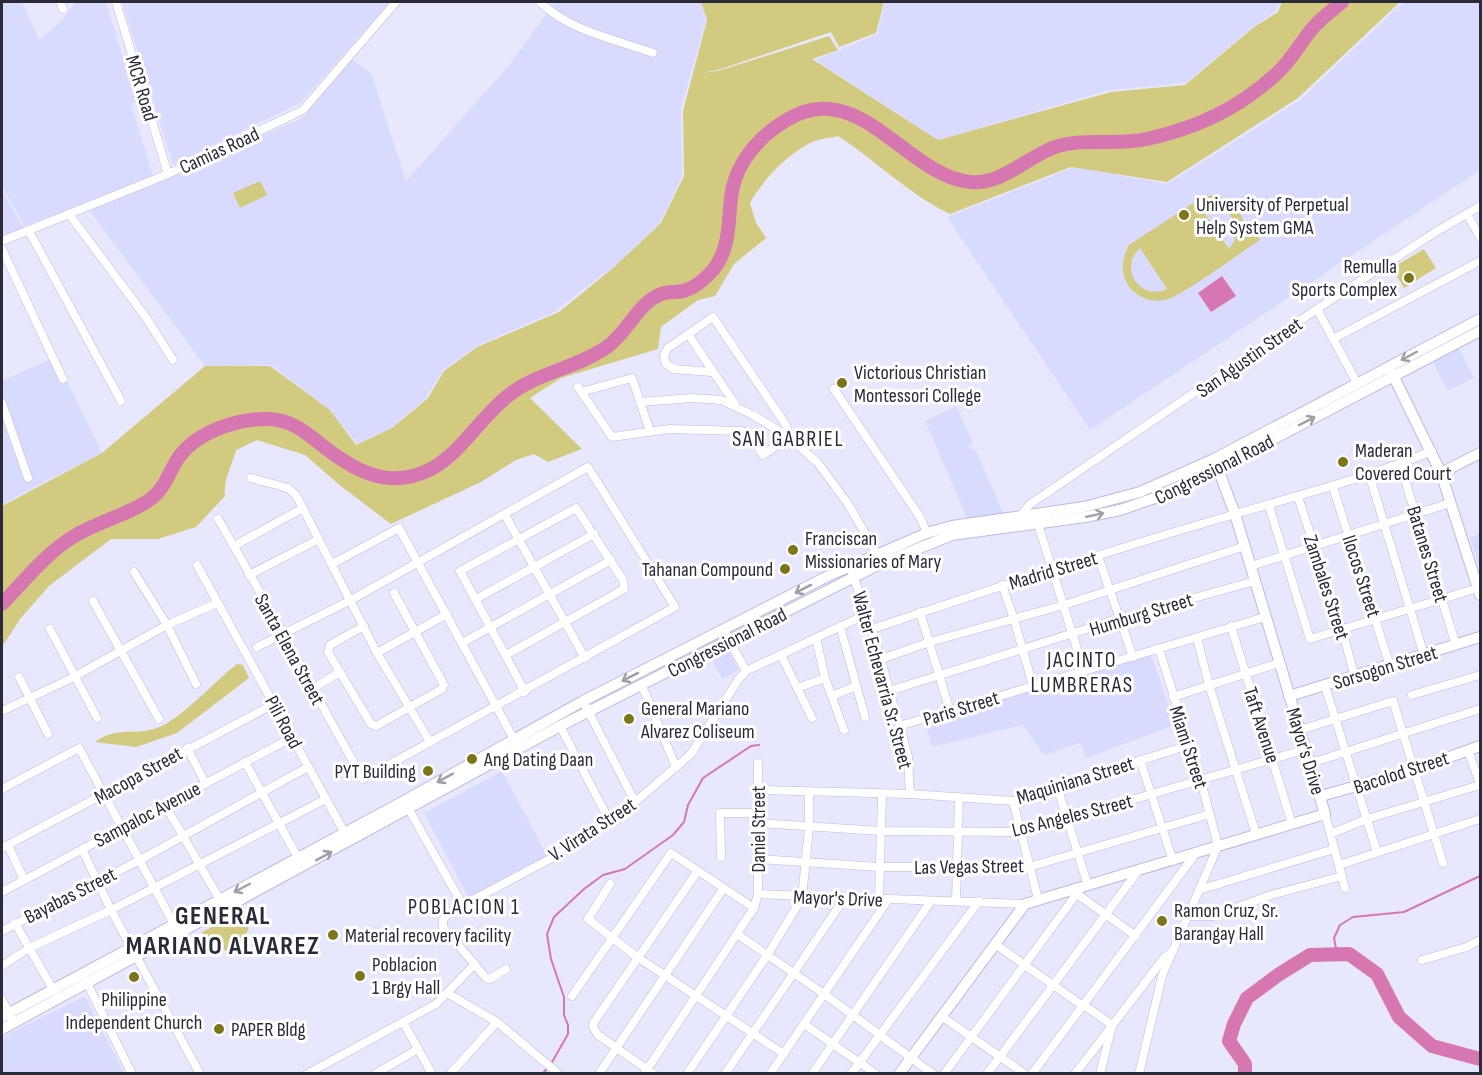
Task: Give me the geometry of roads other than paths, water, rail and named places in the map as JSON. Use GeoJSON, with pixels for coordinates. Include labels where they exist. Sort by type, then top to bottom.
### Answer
{"type":"FeatureCollection","features":[{"type":"Feature","properties":{"kind":"main road","name":"Congressional Road"},"geometry":{"type":"LineString","coordinates":[[517,745],[583,701],[723,629],[880,559],[952,535],[1037,518],[1085,517],[1144,503],[1172,492],[1216,463],[1357,383],[1391,372],[1480,319]]}},
{"type":"Feature","properties":{"kind":"main road","name":"Congressional Road"},"geometry":{"type":"LineString","coordinates":[[1216,463],[1391,372],[1480,331]]}},
{"type":"Feature","properties":{"kind":"main road"},"geometry":{"type":"LineString","coordinates":[[1391,372],[1432,451],[1479,592]]}},
{"type":"Feature","properties":{"kind":"main road"},"geometry":{"type":"LineString","coordinates":[[1441,474],[1480,453]]}},
{"type":"Feature","properties":{"kind":"main road","name":"Mayor's Drive"},"geometry":{"type":"LineString","coordinates":[[1025,904],[1082,889],[1325,814],[1245,546],[1216,463]]}},
{"type":"Feature","properties":{"kind":"main road","name":"Congressional Road"},"geometry":{"type":"LineString","coordinates":[[880,559],[927,533],[976,520],[1022,514],[1037,518]]}},
{"type":"Feature","properties":{"kind":"main road","name":"Congressional Road"},"geometry":{"type":"LineString","coordinates":[[8,1018],[85,979],[517,745],[642,686],[729,640],[852,571]]}},
{"type":"Feature","properties":{"kind":"main road","name":"Sorsogon Street"},"geometry":{"type":"LineString","coordinates":[[1289,696],[1480,637]]}},
{"type":"Feature","properties":{"kind":"main road","name":"Bacolod Street"},"geometry":{"type":"LineString","coordinates":[[1321,796],[1413,770],[1480,746]]}},
{"type":"Feature","properties":{"kind":"main road","name":"Congressional Road"},"geometry":{"type":"LineString","coordinates":[[177,929],[220,900],[273,878],[298,858],[348,837]]}},
{"type":"Feature","properties":{"kind":"main road"},"geometry":{"type":"LineString","coordinates":[[900,1074],[1025,904]]}},
{"type":"Feature","properties":{"kind":"main road","name":"Congressional Road"},"geometry":{"type":"LineString","coordinates":[[2,1029],[8,1018],[54,991],[85,979]]}},
{"type":"Feature","properties":{"kind":"street","name":"MCR Road"},"geometry":{"type":"LineString","coordinates":[[116,2],[168,174]]}},
{"type":"Feature","properties":{"kind":"street","name":"Camias Road"},"geometry":{"type":"LineString","coordinates":[[2,242],[168,174],[303,110],[396,2]]}},
{"type":"Feature","properties":{"kind":"street"},"geometry":{"type":"LineString","coordinates":[[540,2],[574,25],[653,53]]}},
{"type":"Feature","properties":{"kind":"street","name":"San Agustin Street"},"geometry":{"type":"LineString","coordinates":[[1022,514],[1029,505],[1317,309],[1480,207]]}},
{"type":"Feature","properties":{"kind":"street"},"geometry":{"type":"LineString","coordinates":[[69,214],[145,316],[173,360]]}},
{"type":"Feature","properties":{"kind":"street"},"geometry":{"type":"LineString","coordinates":[[1467,214],[1480,237]]}},
{"type":"Feature","properties":{"kind":"street"},"geometry":{"type":"LineString","coordinates":[[29,231],[105,367],[121,401]]}},
{"type":"Feature","properties":{"kind":"street"},"geometry":{"type":"LineString","coordinates":[[2,249],[63,379]]}},
{"type":"Feature","properties":{"kind":"street"},"geometry":{"type":"LineString","coordinates":[[1335,339],[1480,261]]}},
{"type":"Feature","properties":{"kind":"street"},"geometry":{"type":"LineString","coordinates":[[1317,309],[1357,383]]}},
{"type":"Feature","properties":{"kind":"street"},"geometry":{"type":"LineString","coordinates":[[712,372],[674,369],[666,364],[664,355],[668,348],[713,316],[786,424],[789,437]]}},
{"type":"Feature","properties":{"kind":"street"},"geometry":{"type":"LineString","coordinates":[[688,334],[736,406]]}},
{"type":"Feature","properties":{"kind":"street"},"geometry":{"type":"LineString","coordinates":[[650,431],[632,378],[580,390],[612,437],[650,431],[705,428],[742,430],[750,435],[763,455],[789,437]]}},
{"type":"Feature","properties":{"kind":"street"},"geometry":{"type":"LineString","coordinates":[[834,389],[920,517],[927,533]]}},
{"type":"Feature","properties":{"kind":"street"},"geometry":{"type":"LineString","coordinates":[[640,402],[709,399],[736,406],[789,437],[818,463],[848,504],[880,559]]}},
{"type":"Feature","properties":{"kind":"street"},"geometry":{"type":"LineString","coordinates":[[2,403],[28,478]]}},
{"type":"Feature","properties":{"kind":"street"},"geometry":{"type":"LineString","coordinates":[[1235,514],[1332,487],[1432,451]]}},
{"type":"Feature","properties":{"kind":"street","name":"Batanes Street"},"geometry":{"type":"LineString","coordinates":[[1400,464],[1456,645]]}},
{"type":"Feature","properties":{"kind":"street"},"geometry":{"type":"LineString","coordinates":[[251,478],[288,488],[296,495],[351,600],[377,653],[430,742],[674,609],[674,604],[590,467],[415,562],[351,600],[257,647]]}},
{"type":"Feature","properties":{"kind":"street"},"geometry":{"type":"LineString","coordinates":[[1369,474],[1424,655]]}},
{"type":"Feature","properties":{"kind":"street","name":"Ilocos Street"},"geometry":{"type":"LineString","coordinates":[[1332,487],[1390,666]]}},
{"type":"Feature","properties":{"kind":"street","name":"Zambales Street"},"geometry":{"type":"LineString","coordinates":[[1298,497],[1355,677]]}},
{"type":"Feature","properties":{"kind":"street"},"geometry":{"type":"LineString","coordinates":[[1251,566],[1450,502]]}},
{"type":"Feature","properties":{"kind":"street"},"geometry":{"type":"LineString","coordinates":[[1269,506],[1310,639],[1376,620],[1442,597],[1479,592]]}},
{"type":"Feature","properties":{"kind":"street"},"geometry":{"type":"LineString","coordinates":[[506,655],[566,624],[624,589],[623,580],[574,507],[520,540],[460,571],[525,692]]}},
{"type":"Feature","properties":{"kind":"street"},"geometry":{"type":"LineString","coordinates":[[234,546],[303,508]]}},
{"type":"Feature","properties":{"kind":"street","name":"Madrid Street"},"geometry":{"type":"LineString","coordinates":[[872,629],[1002,585],[1235,514]]}},
{"type":"Feature","properties":{"kind":"street"},"geometry":{"type":"LineString","coordinates":[[505,515],[585,658]]}},
{"type":"Feature","properties":{"kind":"street"},"geometry":{"type":"LineString","coordinates":[[1037,518],[1084,671]]}},
{"type":"Feature","properties":{"kind":"street","name":"Santa Elena Street"},"geometry":{"type":"LineString","coordinates":[[218,519],[363,779],[430,742]]}},
{"type":"Feature","properties":{"kind":"street"},"geometry":{"type":"LineString","coordinates":[[332,564],[397,527],[415,562],[447,614],[517,745]]}},
{"type":"Feature","properties":{"kind":"street"},"geometry":{"type":"LineString","coordinates":[[476,599],[594,534]]}},
{"type":"Feature","properties":{"kind":"street"},"geometry":{"type":"LineString","coordinates":[[249,575],[319,539]]}},
{"type":"Feature","properties":{"kind":"street"},"geometry":{"type":"LineString","coordinates":[[881,659],[930,642],[1064,605],[1245,546]]}},
{"type":"Feature","properties":{"kind":"street"},"geometry":{"type":"LineString","coordinates":[[1098,556],[1133,657]]}},
{"type":"Feature","properties":{"kind":"street"},"geometry":{"type":"LineString","coordinates":[[462,643],[610,560]]}},
{"type":"Feature","properties":{"kind":"street","name":"Pili Road"},"geometry":{"type":"LineString","coordinates":[[197,565],[348,837]]}},
{"type":"Feature","properties":{"kind":"street","name":"Walter Echevarria Sr. Street"},"geometry":{"type":"LineString","coordinates":[[852,571],[872,629],[908,756],[910,794]]}},
{"type":"Feature","properties":{"kind":"street"},"geometry":{"type":"LineString","coordinates":[[134,572],[166,625],[196,684]]}},
{"type":"Feature","properties":{"kind":"street","name":"Humburg Street"},"geometry":{"type":"LineString","coordinates":[[889,691],[1118,619],[1255,581]]}},
{"type":"Feature","properties":{"kind":"street"},"geometry":{"type":"LineString","coordinates":[[1002,585],[1033,686]]}},
{"type":"Feature","properties":{"kind":"street"},"geometry":{"type":"LineString","coordinates":[[364,626],[328,647],[328,651],[372,726],[375,726],[442,689],[444,684],[394,593]]}},
{"type":"Feature","properties":{"kind":"street"},"geometry":{"type":"LineString","coordinates":[[93,601],[159,719]]}},
{"type":"Feature","properties":{"kind":"street"},"geometry":{"type":"LineString","coordinates":[[2,711],[76,675],[166,625],[217,603]]}},
{"type":"Feature","properties":{"kind":"street"},"geometry":{"type":"LineString","coordinates":[[920,612],[950,711]]}},
{"type":"Feature","properties":{"kind":"street"},"geometry":{"type":"LineString","coordinates":[[377,653],[447,614]]}},
{"type":"Feature","properties":{"kind":"street"},"geometry":{"type":"LineString","coordinates":[[723,629],[746,671],[867,614]]}},
{"type":"Feature","properties":{"kind":"street","name":"Paris Street"},"geometry":{"type":"LineString","coordinates":[[899,726],[1265,617]]}},
{"type":"Feature","properties":{"kind":"street"},"geometry":{"type":"LineString","coordinates":[[840,626],[865,717]]}},
{"type":"Feature","properties":{"kind":"street","name":"Taft Avenue"},"geometry":{"type":"LineString","coordinates":[[1231,626],[1292,824]]}},
{"type":"Feature","properties":{"kind":"street"},"geometry":{"type":"LineString","coordinates":[[50,630],[97,718]]}},
{"type":"Feature","properties":{"kind":"street"},"geometry":{"type":"LineString","coordinates":[[816,638],[825,678],[844,730]]}},
{"type":"Feature","properties":{"kind":"street"},"geometry":{"type":"LineString","coordinates":[[1197,638],[1209,685],[1256,834]]}},
{"type":"Feature","properties":{"kind":"street","name":"Miami Street"},"geometry":{"type":"LineString","coordinates":[[1159,649],[1201,781],[1218,846]]}},
{"type":"Feature","properties":{"kind":"street"},"geometry":{"type":"LineString","coordinates":[[781,655],[812,718]]}},
{"type":"Feature","properties":{"kind":"street"},"geometry":{"type":"LineString","coordinates":[[1173,697],[1279,663]]}},
{"type":"Feature","properties":{"kind":"street","name":"V. Virata Street"},"geometry":{"type":"LineString","coordinates":[[506,969],[488,979],[442,927],[443,920],[448,913],[554,856],[635,802],[691,754],[746,671]]}},
{"type":"Feature","properties":{"kind":"street"},"geometry":{"type":"LineString","coordinates":[[312,689],[340,672]]}},
{"type":"Feature","properties":{"kind":"street"},"geometry":{"type":"LineString","coordinates":[[1412,695],[1480,675]]}},
{"type":"Feature","properties":{"kind":"street"},"geometry":{"type":"LineString","coordinates":[[19,677],[48,734]]}},
{"type":"Feature","properties":{"kind":"street"},"geometry":{"type":"LineString","coordinates":[[797,688],[825,678]]}},
{"type":"Feature","properties":{"kind":"street"},"geometry":{"type":"LineString","coordinates":[[642,686],[676,767]]}},
{"type":"Feature","properties":{"kind":"street"},"geometry":{"type":"LineString","coordinates":[[832,696],[856,686]]}},
{"type":"Feature","properties":{"kind":"street"},"geometry":{"type":"LineString","coordinates":[[1324,686],[1377,852]]}},
{"type":"Feature","properties":{"kind":"street"},"geometry":{"type":"LineString","coordinates":[[583,701],[635,802]]}},
{"type":"Feature","properties":{"kind":"street"},"geometry":{"type":"LineString","coordinates":[[1300,730],[1393,701],[1443,863]]}},
{"type":"Feature","properties":{"kind":"street","name":"Macopa Street"},"geometry":{"type":"LineString","coordinates":[[5,846],[274,704]]}},
{"type":"Feature","properties":{"kind":"street"},"geometry":{"type":"LineString","coordinates":[[1311,763],[1402,732],[1480,709]]}},
{"type":"Feature","properties":{"kind":"street"},"geometry":{"type":"LineString","coordinates":[[560,726],[609,820]]}},
{"type":"Feature","properties":{"kind":"street","name":"Sampaloc Avenue"},"geometry":{"type":"LineString","coordinates":[[2,892],[293,737]]}},
{"type":"Feature","properties":{"kind":"street","name":"Maquiniana Street"},"geometry":{"type":"LineString","coordinates":[[758,790],[910,794],[1013,801],[1189,745]]}},
{"type":"Feature","properties":{"kind":"street"},"geometry":{"type":"LineString","coordinates":[[2,789],[79,748],[177,929]]}},
{"type":"Feature","properties":{"kind":"street"},"geometry":{"type":"LineString","coordinates":[[187,748],[206,784]]}},
{"type":"Feature","properties":{"kind":"street","name":"Los Angeles Street"},"geometry":{"type":"LineString","coordinates":[[759,823],[881,831],[1021,832],[1307,749]]}},
{"type":"Feature","properties":{"kind":"street"},"geometry":{"type":"LineString","coordinates":[[1330,834],[1367,819],[1480,784],[1468,750]]}},
{"type":"Feature","properties":{"kind":"street"},"geometry":{"type":"LineString","coordinates":[[1140,760],[1173,861]]}},
{"type":"Feature","properties":{"kind":"street"},"geometry":{"type":"LineString","coordinates":[[245,762],[298,858]]}},
{"type":"Feature","properties":{"kind":"street","name":"Daniel Street"},"geometry":{"type":"LineString","coordinates":[[648,1072],[754,908],[758,894],[758,763]]}},
{"type":"Feature","properties":{"kind":"street","name":"Bayabas Street"},"geometry":{"type":"LineString","coordinates":[[2,931],[97,880],[140,860],[308,767]]}},
{"type":"Feature","properties":{"kind":"street"},"geometry":{"type":"LineString","coordinates":[[1057,786],[1078,852],[1082,889],[1106,914],[1136,936]]}},
{"type":"Feature","properties":{"kind":"street"},"geometry":{"type":"LineString","coordinates":[[687,1074],[768,954],[802,898],[809,828],[809,793]]}},
{"type":"Feature","properties":{"kind":"street"},"geometry":{"type":"LineString","coordinates":[[879,900],[882,794]]}},
{"type":"Feature","properties":{"kind":"street"},"geometry":{"type":"LineString","coordinates":[[956,900],[959,797]]}},
{"type":"Feature","properties":{"kind":"street"},"geometry":{"type":"LineString","coordinates":[[2,966],[29,948],[155,888],[326,799]]}},
{"type":"Feature","properties":{"kind":"street"},"geometry":{"type":"LineString","coordinates":[[1013,801],[1038,899]]}},
{"type":"Feature","properties":{"kind":"street"},"geometry":{"type":"LineString","coordinates":[[165,805],[220,900]]}},
{"type":"Feature","properties":{"kind":"street"},"geometry":{"type":"LineString","coordinates":[[407,805],[462,904]]}},
{"type":"Feature","properties":{"kind":"street"},"geometry":{"type":"LineString","coordinates":[[721,857],[720,813],[758,813]]}},
{"type":"Feature","properties":{"kind":"street","name":"Las Vegas Street"},"geometry":{"type":"LineString","coordinates":[[757,859],[879,867],[956,869],[1029,867],[1210,813]]}},
{"type":"Feature","properties":{"kind":"street"},"geometry":{"type":"LineString","coordinates":[[1325,814],[1345,888]]}},
{"type":"Feature","properties":{"kind":"street"},"geometry":{"type":"LineString","coordinates":[[1339,865],[1480,819]]}},
{"type":"Feature","properties":{"kind":"street"},"geometry":{"type":"LineString","coordinates":[[5,846],[24,880]]}},
{"type":"Feature","properties":{"kind":"street"},"geometry":{"type":"LineString","coordinates":[[1139,1074],[1162,976],[1218,846]]}},
{"type":"Feature","properties":{"kind":"street"},"geometry":{"type":"LineString","coordinates":[[81,849],[111,910],[200,1074]]}},
{"type":"Feature","properties":{"kind":"street"},"geometry":{"type":"LineString","coordinates":[[1199,890],[1334,849]]}},
{"type":"Feature","properties":{"kind":"street"},"geometry":{"type":"LineString","coordinates":[[572,996],[671,853],[754,908]]}},
{"type":"Feature","properties":{"kind":"street"},"geometry":{"type":"LineString","coordinates":[[1032,1074],[1196,854]]}},
{"type":"Feature","properties":{"kind":"street"},"geometry":{"type":"LineString","coordinates":[[987,1074],[1138,871]]}},
{"type":"Feature","properties":{"kind":"street"},"geometry":{"type":"LineString","coordinates":[[648,1072],[595,1031],[594,1022],[697,872]]}},
{"type":"Feature","properties":{"kind":"street"},"geometry":{"type":"LineString","coordinates":[[1189,916],[1213,916],[1271,895],[1342,876]]}},
{"type":"Feature","properties":{"kind":"street"},"geometry":{"type":"LineString","coordinates":[[610,884],[588,919],[637,957],[727,1014],[784,1054]]}},
{"type":"Feature","properties":{"kind":"street"},"geometry":{"type":"LineString","coordinates":[[599,1074],[723,889]]}},
{"type":"Feature","properties":{"kind":"street"},"geometry":{"type":"LineString","coordinates":[[944,1074],[970,1036],[1082,889]]}},
{"type":"Feature","properties":{"kind":"street","name":"Mayor's Drive"},"geometry":{"type":"LineString","coordinates":[[758,894],[802,898],[956,900],[1025,904]]}},
{"type":"Feature","properties":{"kind":"street"},"geometry":{"type":"LineString","coordinates":[[725,1074],[844,899]]}},
{"type":"Feature","properties":{"kind":"street"},"geometry":{"type":"LineString","coordinates":[[770,1074],[888,900]]}},
{"type":"Feature","properties":{"kind":"street"},"geometry":{"type":"LineString","coordinates":[[812,1074],[931,901]]}},
{"type":"Feature","properties":{"kind":"street"},"geometry":{"type":"LineString","coordinates":[[852,1074],[979,901]]}},
{"type":"Feature","properties":{"kind":"street"},"geometry":{"type":"LineString","coordinates":[[15,923],[54,991]]}},
{"type":"Feature","properties":{"kind":"street"},"geometry":{"type":"LineString","coordinates":[[737,934],[795,971],[933,1074]]}},
{"type":"Feature","properties":{"kind":"street"},"geometry":{"type":"LineString","coordinates":[[1422,960],[1467,947],[1480,940]]}},
{"type":"Feature","properties":{"kind":"street"},"geometry":{"type":"LineString","coordinates":[[995,944],[1112,1025]]}},
{"type":"Feature","properties":{"kind":"street"},"geometry":{"type":"LineString","coordinates":[[1075,1074],[1166,955],[1174,950]]}},
{"type":"Feature","properties":{"kind":"street"},"geometry":{"type":"LineString","coordinates":[[307,1074],[436,1004],[475,964]]}},
{"type":"Feature","properties":{"kind":"street"},"geometry":{"type":"LineString","coordinates":[[85,979],[132,1074]]}},
{"type":"Feature","properties":{"kind":"street"},"geometry":{"type":"LineString","coordinates":[[447,993],[497,1022],[559,1073]]}},
{"type":"Feature","properties":{"kind":"street"},"geometry":{"type":"LineString","coordinates":[[2,1000],[8,1018]]}},
{"type":"Feature","properties":{"kind":"street"},"geometry":{"type":"LineString","coordinates":[[941,1016],[1025,1074]]}},
{"type":"Feature","properties":{"kind":"street"},"geometry":{"type":"LineString","coordinates":[[403,1022],[432,1074]]}},
{"type":"Feature","properties":{"kind":"street"},"geometry":{"type":"LineString","coordinates":[[450,1074],[497,1022]]}},
{"type":"Feature","properties":{"kind":"street"},"geometry":{"type":"LineString","coordinates":[[804,1024],[876,1074]]}},
{"type":"Feature","properties":{"kind":"street"},"geometry":{"type":"LineString","coordinates":[[1100,1074],[1112,1025]]}},
{"type":"Feature","properties":{"kind":"street"},"geometry":{"type":"LineString","coordinates":[[375,1074],[418,1049]]}},
{"type":"Feature","properties":{"kind":"waterway"},"geometry":{"type":"LineString","coordinates":[[2,604],[56,549],[85,530],[134,509],[152,498],[161,489],[179,457],[187,448],[208,433],[220,428],[258,419],[280,421],[298,427],[357,469],[380,477],[404,478],[429,470],[451,455],[499,404],[520,387],[607,347],[653,298],[664,293],[690,289],[707,276],[723,254],[731,198],[738,172],[762,139],[796,115],[820,109],[843,112],[864,121],[927,165],[948,176],[970,182],[982,182],[1004,175],[1055,147],[1066,144],[1147,139],[1182,130],[1215,116],[1246,98],[1279,71],[1314,26],[1342,2]]}},
{"type":"Feature","properties":{"kind":"waterway"},"geometry":{"type":"LineString","coordinates":[[551,1064],[568,1034],[568,1025],[564,1015],[564,997],[551,959],[547,934],[554,917],[603,875],[625,869],[673,835],[684,822],[688,805],[703,778],[751,746],[759,745]]}},
{"type":"Feature","properties":{"kind":"waterway"},"geometry":{"type":"LineString","coordinates":[[1337,954],[1334,938],[1340,925],[1353,917],[1404,912],[1480,876]]}},
{"type":"Feature","properties":{"kind":"waterway"},"geometry":{"type":"LineString","coordinates":[[1245,1074],[1245,1064],[1229,1041],[1234,1024],[1247,998],[1310,955],[1349,954],[1377,974],[1399,1017],[1432,1046],[1480,1059]]}},
{"type":"Feature","properties":{"kind":"waterway"},"geometry":{"type":"LineString","coordinates":[[542,1074],[547,1069]]}},
{"type":"Feature","properties":{"kind":"place","name":"University of Perpetual Help System GMA"},"geometry":{"type":"Point","coordinates":[1184,215]}},
{"type":"Feature","properties":{"kind":"place","name":"Remulla Sports Complex"},"geometry":{"type":"Point","coordinates":[1409,278]}},
{"type":"Feature","properties":{"kind":"place","name":"Victorious Christian Montessori College"},"geometry":{"type":"Point","coordinates":[842,383]}},
{"type":"Feature","properties":{"kind":"place","name":"Maderan Covered Court"},"geometry":{"type":"Point","coordinates":[1343,462]}},
{"type":"Feature","properties":{"kind":"place","name":"Franciscan Missionaries of Mary"},"geometry":{"type":"Point","coordinates":[793,550]}},
{"type":"Feature","properties":{"kind":"place","name":"Tahanan Compound"},"geometry":{"type":"Point","coordinates":[785,569]}},
{"type":"Feature","properties":{"kind":"place","name":"General Mariano Alvarez Coliseum"},"geometry":{"type":"Point","coordinates":[629,719]}},
{"type":"Feature","properties":{"kind":"place","name":"Ang Dating Daan"},"geometry":{"type":"Point","coordinates":[472,759]}},
{"type":"Feature","properties":{"kind":"place","name":"PYT Building"},"geometry":{"type":"Point","coordinates":[428,771]}},
{"type":"Feature","properties":{"kind":"place","name":"Ramon Cruz, Sr. Barangay Hall"},"geometry":{"type":"Point","coordinates":[1162,921]}},
{"type":"Feature","properties":{"kind":"place","name":"Material recovery facility"},"geometry":{"type":"Point","coordinates":[333,935]}},
{"type":"Feature","properties":{"kind":"place","name":"Poblacion 1 Brgy Hall"},"geometry":{"type":"Point","coordinates":[360,976]}},
{"type":"Feature","properties":{"kind":"place","name":"Philippine Independent Church"},"geometry":{"type":"Point","coordinates":[134,977]}},
{"type":"Feature","properties":{"kind":"place","name":"PAPER Bldg"},"geometry":{"type":"Point","coordinates":[219,1029]}},
{"type":"Feature","properties":{"kind":"district","name":"SAN GABRIEL"},"geometry":{"type":"Point","coordinates":[788,438]}},
{"type":"Feature","properties":{"kind":"district","name":"JACINTO LUMBRERAS"},"geometry":{"type":"Point","coordinates":[1082,672]}},
{"type":"Feature","properties":{"kind":"district","name":"POBLACION 1"},"geometry":{"type":"Point","coordinates":[464,906]}},
{"type":"Feature","properties":{"kind":"district","name":"GENERAL MARIANO ALVAREZ"},"geometry":{"type":"Point","coordinates":[223,930]}}]}
